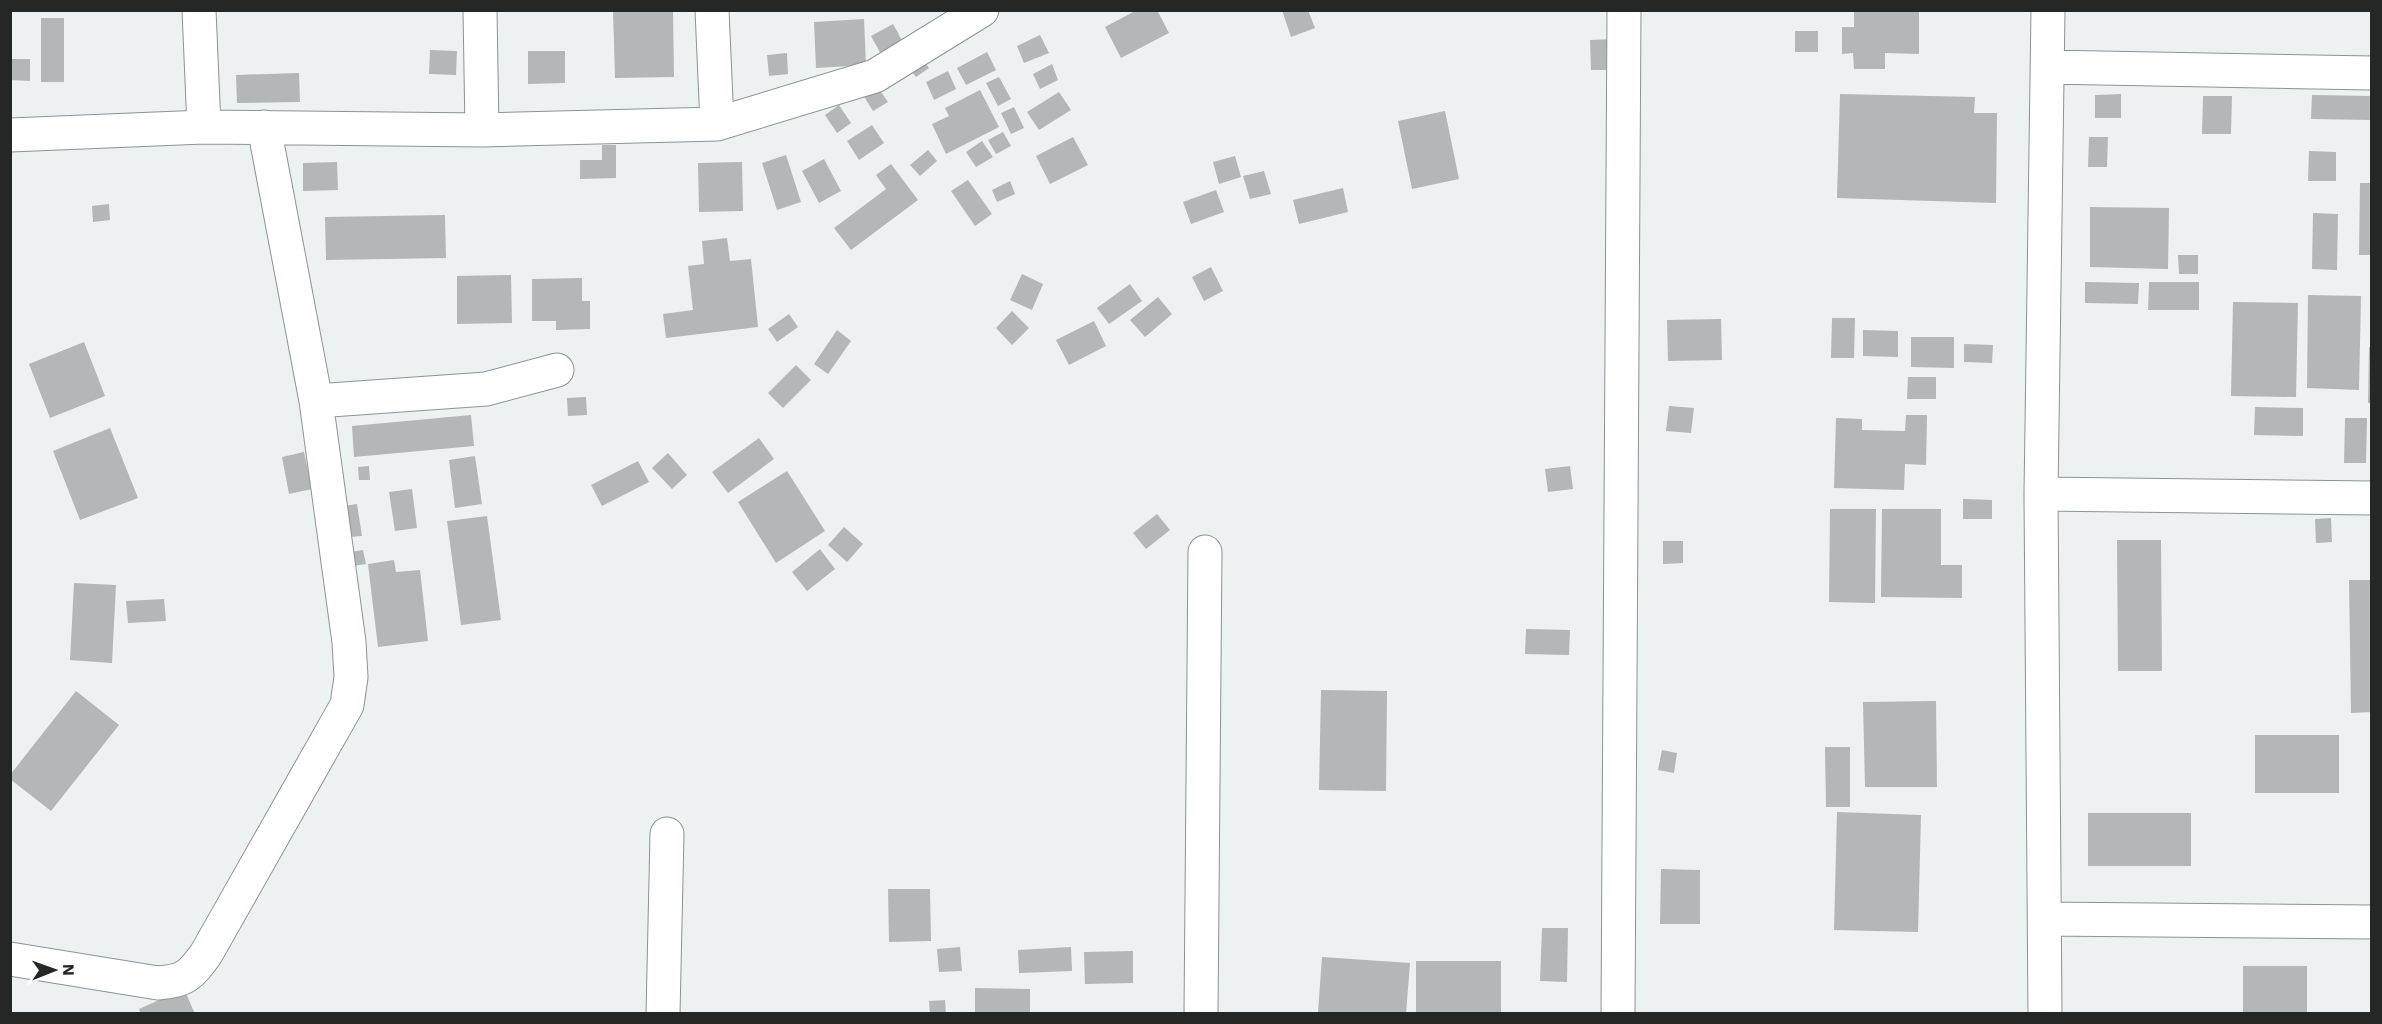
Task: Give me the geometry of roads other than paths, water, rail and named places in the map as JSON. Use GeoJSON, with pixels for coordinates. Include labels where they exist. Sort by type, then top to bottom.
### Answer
{"type":"FeatureCollection","features":[{"type":"Feature","properties":{"kind":"street"},"geometry":{"type":"LineString","coordinates":[[199,10],[204,127]]}},
{"type":"Feature","properties":{"kind":"street"},"geometry":{"type":"LineString","coordinates":[[480,10],[482,130]]}},
{"type":"Feature","properties":{"kind":"street"},"geometry":{"type":"LineString","coordinates":[[712,10],[717,124]]}},
{"type":"Feature","properties":{"kind":"street"},"geometry":{"type":"LineString","coordinates":[[10,135],[204,127],[482,130],[717,124],[875,76],[982,10]]}},
{"type":"Feature","properties":{"kind":"street"},"geometry":{"type":"LineString","coordinates":[[1618,1014],[1624,10]]}},
{"type":"Feature","properties":{"kind":"street"},"geometry":{"type":"LineString","coordinates":[[2045,1014],[2042,494],[2048,10]]}},
{"type":"Feature","properties":{"kind":"street"},"geometry":{"type":"LineString","coordinates":[[2047,67],[2372,73]]}},
{"type":"Feature","properties":{"kind":"street"},"geometry":{"type":"LineString","coordinates":[[10,959],[158,983],[177,982],[192,974],[206,954],[347,705],[351,677],[350,654],[316,401],[264,128]]}},
{"type":"Feature","properties":{"kind":"street"},"geometry":{"type":"LineString","coordinates":[[316,401],[486,389],[557,370]]}},
{"type":"Feature","properties":{"kind":"street"},"geometry":{"type":"LineString","coordinates":[[2042,494],[2372,498]]}},
{"type":"Feature","properties":{"kind":"street"},"geometry":{"type":"LineString","coordinates":[[1201,1014],[1205,552]]}},
{"type":"Feature","properties":{"kind":"street"},"geometry":{"type":"LineString","coordinates":[[661,1012],[667,834]]}},
{"type":"Feature","properties":{"kind":"street"},"geometry":{"type":"LineString","coordinates":[[2046,920],[2372,922]]}}]}
